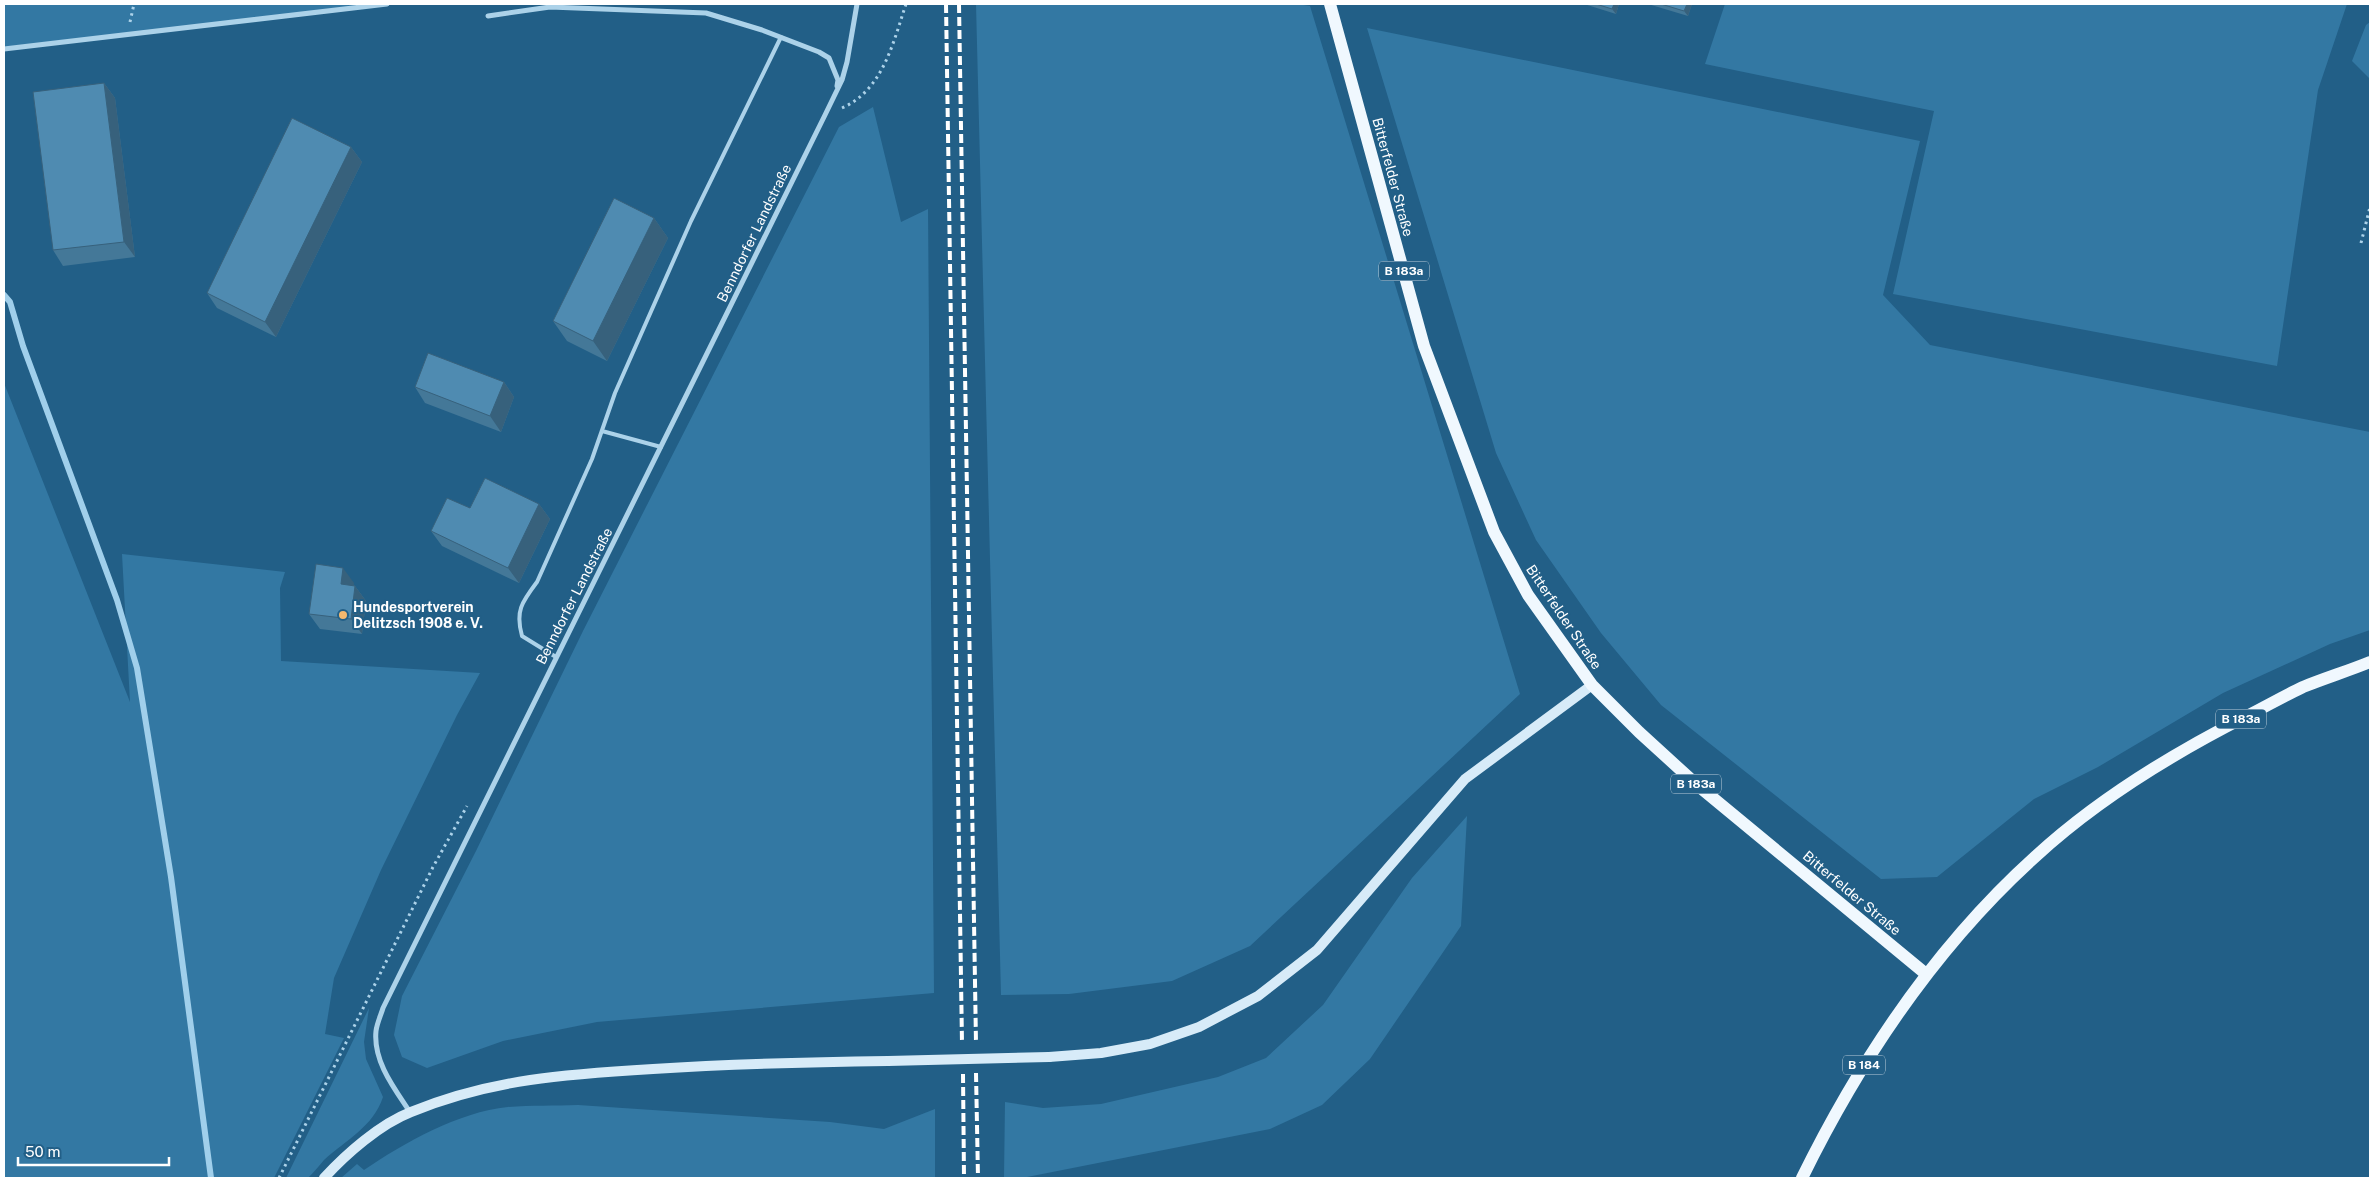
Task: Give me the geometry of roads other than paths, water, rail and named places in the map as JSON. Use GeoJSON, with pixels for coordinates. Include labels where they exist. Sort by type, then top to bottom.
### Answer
{"type":"FeatureCollection","features":[{"type":"Feature","properties":{"kind":"main road","name":"Bitterfelder Straße"},"geometry":{"type":"LineString","coordinates":[[1330,4],[1424,346],[1494,532],[1528,595],[1592,684],[1639,732],[1696,784],[1926,974]]}},
{"type":"Feature","properties":{"kind":"main road","name":"B 183a"},"geometry":{"type":"LineString","coordinates":[[1926,974],[1978,914],[2036,856],[2119,790],[2169,759],[2269,705],[2303,688],[2370,662]]}},
{"type":"Feature","properties":{"kind":"main road"},"geometry":{"type":"LineString","coordinates":[[324,1178],[371,1136],[410,1112],[491,1085],[563,1074],[763,1062],[1049,1058],[1100,1053],[1150,1044],[1199,1027],[1258,996],[1316,950],[1465,779],[1592,684]]}},
{"type":"Feature","properties":{"kind":"main road","name":"B 184"},"geometry":{"type":"LineString","coordinates":[[1802,1178],[1865,1063],[1926,974]]}},
{"type":"Feature","properties":{"kind":"street"},"geometry":{"type":"LineString","coordinates":[[4,49],[388,4]]}},
{"type":"Feature","properties":{"kind":"street","name":"Benndorfer Landstraße"},"geometry":{"type":"LineString","coordinates":[[410,1112],[390,1082],[377,1055],[376,1030],[388,999],[836,92],[847,62],[857,4]]}},
{"type":"Feature","properties":{"kind":"street"},"geometry":{"type":"LineString","coordinates":[[488,16],[550,7],[706,14],[781,37],[829,58],[838,80],[836,92]]}},
{"type":"Feature","properties":{"kind":"lane"},"geometry":{"type":"LineString","coordinates":[[556,657],[522,636],[518,621],[525,599],[537,582],[602,431],[615,394],[691,221],[781,37]]}},
{"type":"Feature","properties":{"kind":"lane"},"geometry":{"type":"LineString","coordinates":[[602,431],[661,446]]}},
{"type":"Feature","properties":{"kind":"waterway"},"geometry":{"type":"LineString","coordinates":[[4,295],[10,302],[23,346],[117,600],[137,668],[171,877],[211,1178]]}},
{"type":"Feature","properties":{"kind":"railway"},"geometry":{"type":"LineString","coordinates":[[946,4],[962,1043]]}},
{"type":"Feature","properties":{"kind":"railway"},"geometry":{"type":"LineString","coordinates":[[959,4],[976,1043]]}},
{"type":"Feature","properties":{"kind":"railway"},"geometry":{"type":"LineString","coordinates":[[976,1073],[978,1178]]}},
{"type":"Feature","properties":{"kind":"railway"},"geometry":{"type":"LineString","coordinates":[[963,1074],[964,1178]]}},
{"type":"Feature","properties":{"kind":"place","name":"Hundesportverein Delitzsch 1908 e. V."},"geometry":{"type":"Point","coordinates":[343,615]}}]}
